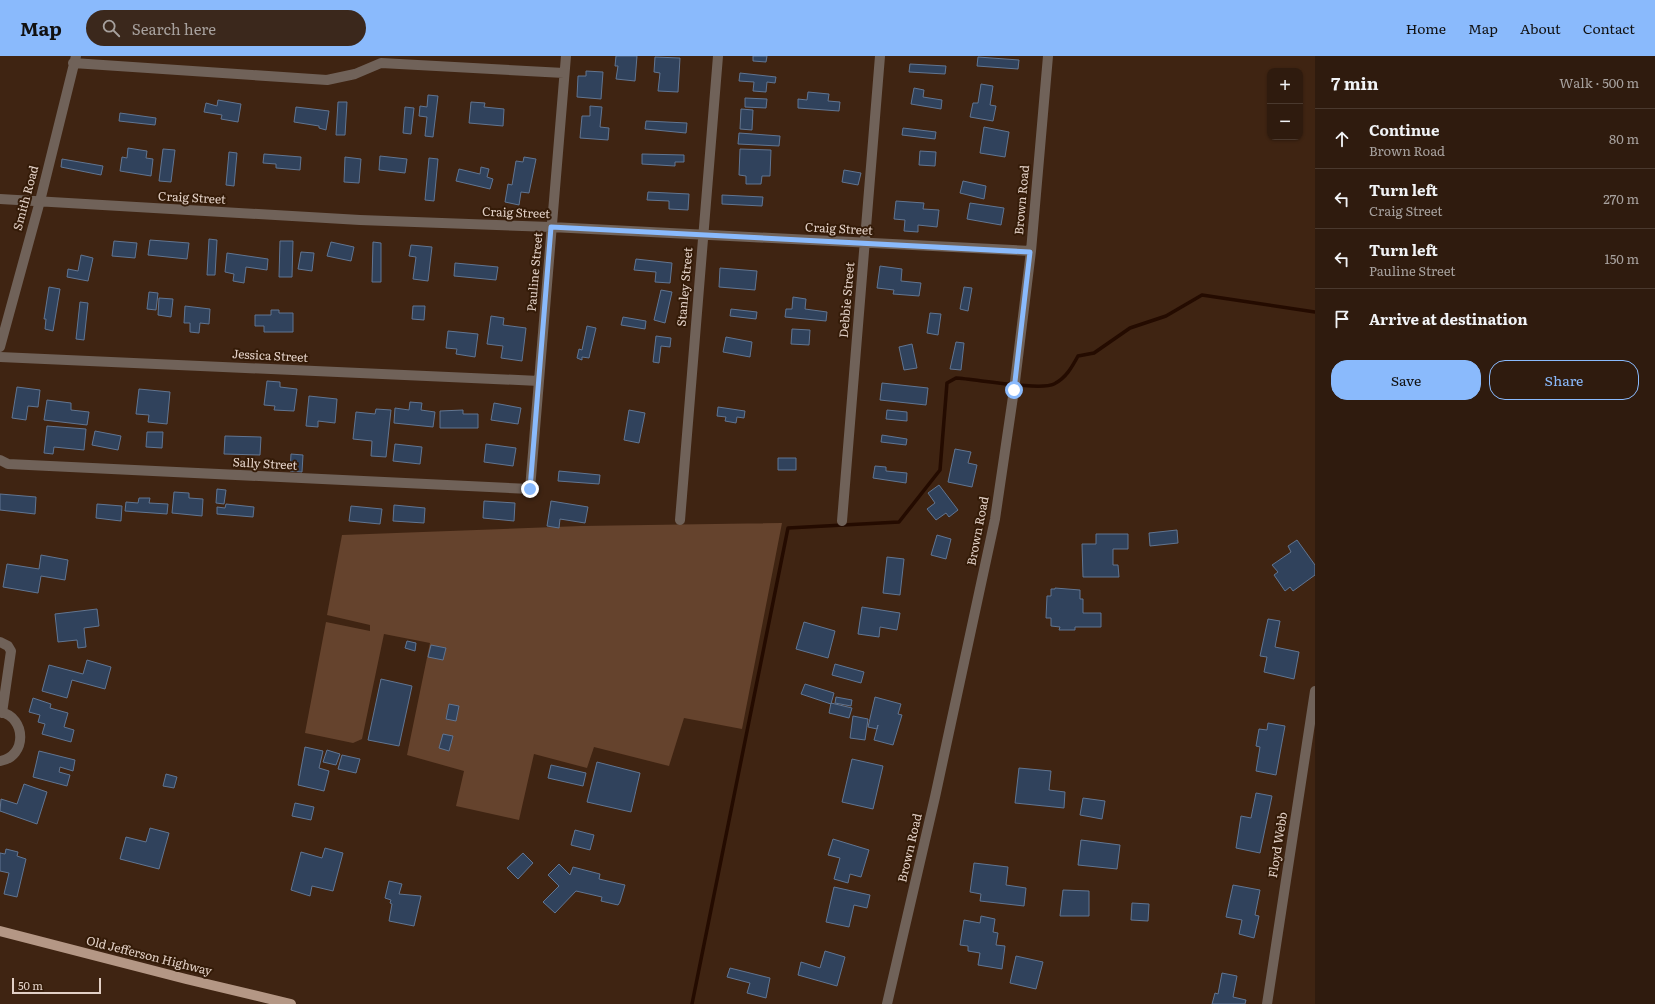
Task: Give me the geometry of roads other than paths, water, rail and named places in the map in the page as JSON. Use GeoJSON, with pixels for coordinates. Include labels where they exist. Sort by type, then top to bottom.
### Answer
{"type":"FeatureCollection","features":[{"type":"Feature","properties":{"kind":"main road","name":"Old Jefferson Highway"},"geometry":{"type":"LineString","coordinates":[[0,931],[186,979],[291,1004]]}},
{"type":"Feature","properties":{"kind":"street","name":"Pauline Street"},"geometry":{"type":"LineString","coordinates":[[530,489],[566,56]]}},
{"type":"Feature","properties":{"kind":"street","name":"Stanley Street"},"geometry":{"type":"LineString","coordinates":[[680,520],[718,56]]}},
{"type":"Feature","properties":{"kind":"street","name":"Debbie Street"},"geometry":{"type":"LineString","coordinates":[[842,521],[880,56]]}},
{"type":"Feature","properties":{"kind":"street","name":"Brown Road"},"geometry":{"type":"LineString","coordinates":[[887,1004],[933,805],[995,520],[1014,390],[1030,252],[1048,56]]}},
{"type":"Feature","properties":{"kind":"street"},"geometry":{"type":"LineString","coordinates":[[75,60],[327,80],[355,74],[381,63],[564,73]]}},
{"type":"Feature","properties":{"kind":"street","name":"Smith Road"},"geometry":{"type":"LineString","coordinates":[[0,347],[40,201],[75,60]]}},
{"type":"Feature","properties":{"kind":"street","name":"Craig Street"},"geometry":{"type":"LineString","coordinates":[[0,199],[337,219],[551,227],[1030,252]]}},
{"type":"Feature","properties":{"kind":"street","name":"Jessica Street"},"geometry":{"type":"LineString","coordinates":[[0,358],[538,382]]}},
{"type":"Feature","properties":{"kind":"street","name":"Sally Street"},"geometry":{"type":"LineString","coordinates":[[0,460],[8,464],[530,489]]}},
{"type":"Feature","properties":{"kind":"street"},"geometry":{"type":"LineString","coordinates":[[0,642],[8,646],[11,651],[1,712],[14,720],[20,733],[21,740],[15,753],[9,758],[0,761]]}},
{"type":"Feature","properties":{"kind":"street","name":"Floyd Webb"},"geometry":{"type":"LineString","coordinates":[[1267,1004],[1315,691]]}},
{"type":"Feature","properties":{"kind":"waterway"},"geometry":{"type":"LineString","coordinates":[[692,1004],[788,528],[899,522],[940,470],[947,383],[956,378],[1036,386],[1047,386],[1054,384],[1065,375],[1078,356],[1094,353],[1130,328],[1166,316],[1202,295],[1315,312]]}}]}
